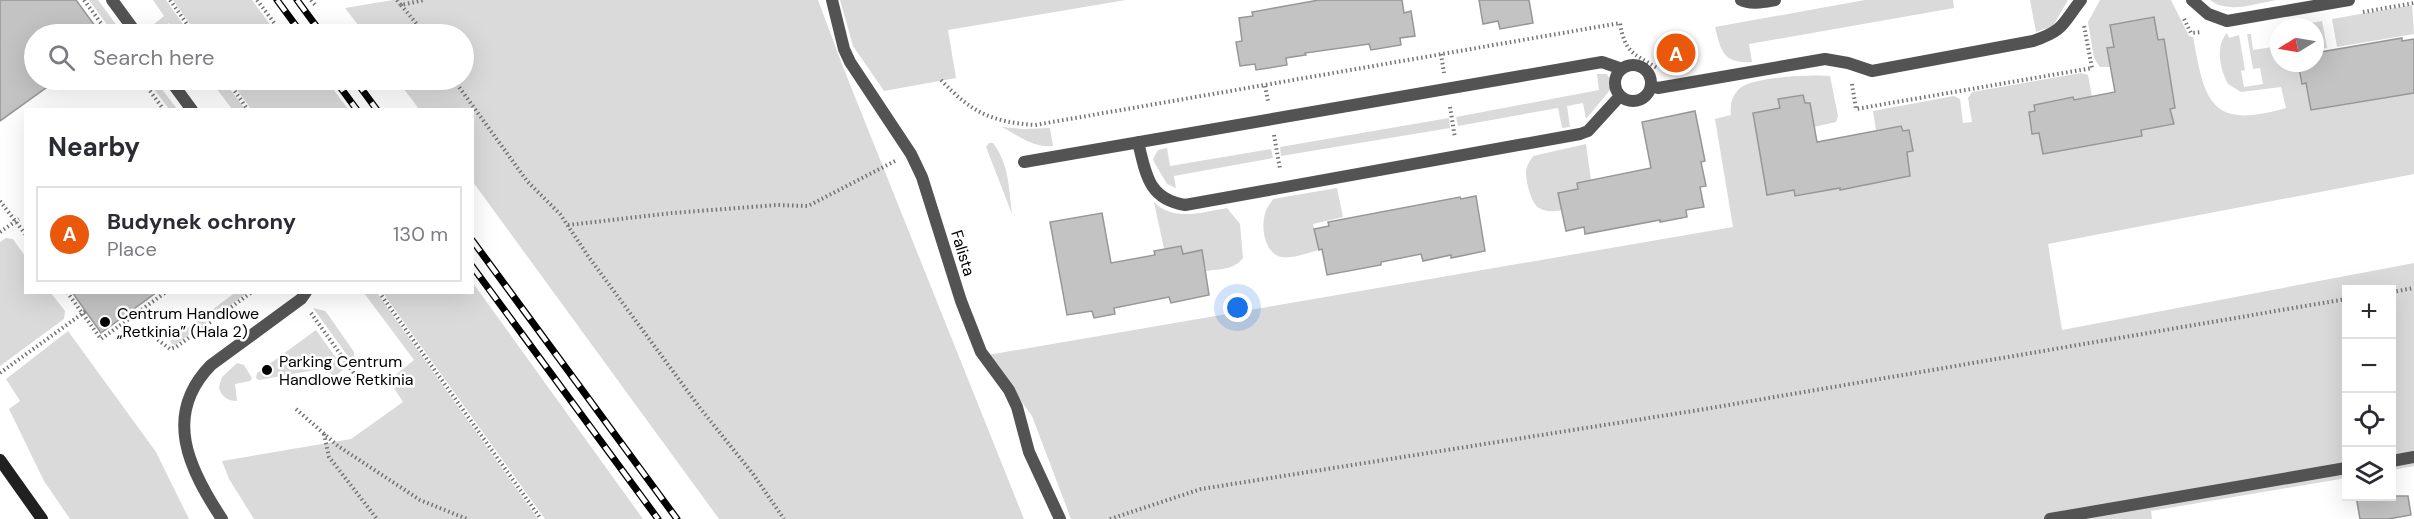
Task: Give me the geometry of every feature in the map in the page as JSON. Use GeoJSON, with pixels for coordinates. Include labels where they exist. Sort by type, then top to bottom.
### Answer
{"type":"FeatureCollection","features":[{"type":"Feature","properties":{"kind":"main road"},"geometry":{"type":"LineString","coordinates":[[0,460],[42,519]]}},
{"type":"Feature","properties":{"kind":"lane"},"geometry":{"type":"LineString","coordinates":[[111,0],[129,24]]}},
{"type":"Feature","properties":{"kind":"lane","name":"Falista"},"geometry":{"type":"LineString","coordinates":[[832,0],[844,49],[850,62],[910,154],[922,177],[961,301],[981,352],[1013,399],[1029,452],[1060,519]]}},
{"type":"Feature","properties":{"kind":"lane"},"geometry":{"type":"LineString","coordinates":[[1741,0],[1761,2],[1775,0]]}},
{"type":"Feature","properties":{"kind":"lane"},"geometry":{"type":"LineString","coordinates":[[1651,86],[1658,88],[1825,59],[1848,63],[1872,71],[2033,41],[2054,33],[2063,26],[2081,0]]}},
{"type":"Feature","properties":{"kind":"lane"},"geometry":{"type":"LineString","coordinates":[[2192,0],[2208,14],[2227,21],[2349,0]]}},
{"type":"Feature","properties":{"kind":"lane"},"geometry":{"type":"LineString","coordinates":[[1024,162],[1602,62],[1622,69]]}},
{"type":"Feature","properties":{"kind":"lane"},"geometry":{"type":"LineString","coordinates":[[1634,64],[1641,66],[1649,75],[1651,86],[1648,94],[1635,101],[1629,101],[1620,96],[1615,88],[1615,81],[1622,69],[1634,64]]}},
{"type":"Feature","properties":{"kind":"lane"},"geometry":{"type":"LineString","coordinates":[[177,90],[191,108]]}},
{"type":"Feature","properties":{"kind":"lane"},"geometry":{"type":"LineString","coordinates":[[1138,142],[1146,176],[1154,190],[1174,203],[1185,205],[1580,134],[1588,131],[1620,96]]}},
{"type":"Feature","properties":{"kind":"lane"},"geometry":{"type":"LineString","coordinates":[[222,519],[202,486],[185,448],[184,432],[190,392],[199,377],[211,365],[304,296]]}},
{"type":"Feature","properties":{"kind":"lane"},"geometry":{"type":"LineString","coordinates":[[2396,460],[2414,457]]}},
{"type":"Feature","properties":{"kind":"lane"},"geometry":{"type":"LineString","coordinates":[[2050,519],[2342,469]]}},
{"type":"Feature","properties":{"kind":"path"},"geometry":{"type":"LineString","coordinates":[[84,0],[102,24]]}},
{"type":"Feature","properties":{"kind":"path"},"geometry":{"type":"LineString","coordinates":[[170,0],[187,24]]}},
{"type":"Feature","properties":{"kind":"path"},"geometry":{"type":"LineString","coordinates":[[257,0],[275,24]]}},
{"type":"Feature","properties":{"kind":"path"},"geometry":{"type":"LineString","coordinates":[[311,0],[316,6]]}},
{"type":"Feature","properties":{"kind":"path"},"geometry":{"type":"LineString","coordinates":[[397,0],[417,24]]}},
{"type":"Feature","properties":{"kind":"path"},"geometry":{"type":"LineString","coordinates":[[401,5],[424,0]]}},
{"type":"Feature","properties":{"kind":"path"},"geometry":{"type":"LineString","coordinates":[[1848,63],[1856,109],[2092,68],[2084,26],[2087,19]]}},
{"type":"Feature","properties":{"kind":"path"},"geometry":{"type":"LineString","coordinates":[[941,81],[957,98],[982,115],[1006,122],[1035,125],[1620,23],[1623,42],[1627,48],[1659,69],[1665,70]]}},
{"type":"Feature","properties":{"kind":"path"},"geometry":{"type":"LineString","coordinates":[[149,90],[163,108]]}},
{"type":"Feature","properties":{"kind":"path"},"geometry":{"type":"LineString","coordinates":[[233,90],[247,108]]}},
{"type":"Feature","properties":{"kind":"path"},"geometry":{"type":"LineString","coordinates":[[461,90],[474,108]]}},
{"type":"Feature","properties":{"kind":"path"},"geometry":{"type":"LineString","coordinates":[[474,108],[526,181],[560,213],[700,408],[753,474],[784,519]]}},
{"type":"Feature","properties":{"kind":"path"},"geometry":{"type":"LineString","coordinates":[[568,225],[672,213],[777,205],[808,206],[910,154]]}},
{"type":"Feature","properties":{"kind":"path"},"geometry":{"type":"LineString","coordinates":[[0,201],[17,220],[24,232]]}},
{"type":"Feature","properties":{"kind":"path"},"geometry":{"type":"LineString","coordinates":[[0,232],[17,220]]}},
{"type":"Feature","properties":{"kind":"path"},"geometry":{"type":"LineString","coordinates":[[2396,291],[2414,288]]}},
{"type":"Feature","properties":{"kind":"path"},"geometry":{"type":"LineString","coordinates":[[69,294],[84,312],[101,339],[163,294]]}},
{"type":"Feature","properties":{"kind":"path"},"geometry":{"type":"LineString","coordinates":[[154,337],[170,349],[176,347],[249,294]]}},
{"type":"Feature","properties":{"kind":"path"},"geometry":{"type":"LineString","coordinates":[[380,294],[542,519]]}},
{"type":"Feature","properties":{"kind":"path"},"geometry":{"type":"LineString","coordinates":[[304,296],[363,386]]}},
{"type":"Feature","properties":{"kind":"path"},"geometry":{"type":"LineString","coordinates":[[1110,519],[1201,489],[1699,410],[2342,300]]}},
{"type":"Feature","properties":{"kind":"path"},"geometry":{"type":"LineString","coordinates":[[0,373],[84,312]]}},
{"type":"Feature","properties":{"kind":"path"},"geometry":{"type":"LineString","coordinates":[[296,409],[338,446],[420,500],[468,519]]}},
{"type":"Feature","properties":{"kind":"path"},"geometry":{"type":"LineString","coordinates":[[323,433],[330,457],[377,519]]}},
{"type":"Feature","properties":{"kind":"shaded area"},"geometry":{"type":"Polygon","coordinates":[[[89,0],[98,0],[116,24],[107,24],[89,0]]]}},
{"type":"Feature","properties":{"kind":"shaded area"},"geometry":{"type":"Polygon","coordinates":[[[153,0],[166,0],[183,24],[154,24],[164,16],[153,0]]]}},
{"type":"Feature","properties":{"kind":"shaded area"},"geometry":{"type":"Polygon","coordinates":[[[173,0],[252,0],[270,24],[190,24],[173,0]]]}},
{"type":"Feature","properties":{"kind":"shaded area"},"geometry":{"type":"Polygon","coordinates":[[[393,0],[818,0],[1024,519],[719,519],[474,183],[474,108],[418,108],[405,90],[474,90],[474,24],[357,24],[345,8],[393,0]]]}},
{"type":"Feature","properties":{"kind":"shaded area"},"geometry":{"type":"Polygon","coordinates":[[[840,0],[1126,0],[948,30],[956,78],[884,91],[853,46],[840,0]]]}},
{"type":"Feature","properties":{"kind":"shaded area"},"geometry":{"type":"Polygon","coordinates":[[[1865,0],[1953,0],[1954,8],[1749,44],[1752,62],[1735,61],[1729,58],[1719,43],[1715,27],[1865,0]]]}},
{"type":"Feature","properties":{"kind":"shaded area"},"geometry":{"type":"Polygon","coordinates":[[[2030,0],[2068,0],[2053,26],[2036,32],[2030,0]]]}},
{"type":"Feature","properties":{"kind":"shaded area"},"geometry":{"type":"Polygon","coordinates":[[[2100,0],[2171,0],[2189,36],[2193,37],[2202,79],[2208,94],[2216,105],[2226,112],[2241,115],[2261,114],[2286,108],[2281,87],[2241,92],[2228,84],[2220,58],[2221,44],[2227,33],[2229,38],[2239,35],[2245,70],[2241,71],[2244,87],[2263,84],[2260,68],[2253,69],[2247,34],[2251,34],[2253,50],[2270,47],[2270,72],[2299,72],[2301,83],[2307,83],[2312,110],[2414,93],[2414,174],[2048,244],[2062,330],[2414,263],[2414,466],[2396,469],[2396,285],[2342,285],[2342,479],[2151,511],[2152,519],[1071,519],[1032,416],[988,355],[1733,227],[1715,119],[1731,115],[1734,95],[1739,89],[1768,79],[1830,76],[1838,116],[1836,122],[1814,127],[1810,103],[1805,103],[1803,95],[1778,99],[1780,108],[1753,113],[1767,194],[1794,190],[1796,196],[1820,192],[1839,183],[1840,190],[1865,186],[1864,179],[1876,182],[1910,176],[1907,152],[1913,151],[1909,130],[1903,131],[1901,126],[1876,130],[1873,111],[1954,96],[1960,99],[1963,123],[1972,122],[1968,98],[1972,92],[2081,73],[2088,75],[2092,97],[2074,100],[2073,97],[2035,105],[2035,111],[2029,112],[2032,133],[2039,133],[2043,154],[2126,133],[2127,139],[2142,136],[2141,130],[2173,125],[2170,109],[2175,108],[2171,86],[2162,63],[2168,61],[2164,39],[2158,40],[2154,17],[2110,25],[2114,47],[2107,48],[2110,67],[2100,67],[2094,58],[2088,22],[2100,0]]]}},
{"type":"Feature","properties":{"kind":"shaded area"},"geometry":{"type":"Polygon","coordinates":[[[2210,0],[2276,0],[2233,7],[2210,0]]]}},
{"type":"Feature","properties":{"kind":"shaded area"},"geometry":{"type":"Polygon","coordinates":[[[2412,5],[2414,34],[2337,47],[2332,19],[2412,5]]]}},
{"type":"Feature","properties":{"kind":"shaded area"},"geometry":{"type":"Polygon","coordinates":[[[2324,32],[2327,48],[2324,48],[2324,32]]]}},
{"type":"Feature","properties":{"kind":"shaded area"},"geometry":{"type":"Polygon","coordinates":[[[1597,74],[1607,74],[1613,84],[1611,89],[1586,119],[1583,103],[1567,106],[1570,127],[1562,128],[1558,108],[1458,126],[1456,117],[1599,90],[1597,74]]]}},
{"type":"Feature","properties":{"kind":"shaded area"},"geometry":{"type":"Polygon","coordinates":[[[155,90],[163,90],[176,108],[168,108],[155,90]]]}},
{"type":"Feature","properties":{"kind":"shaded area"},"geometry":{"type":"Polygon","coordinates":[[[218,90],[231,90],[244,108],[231,108],[218,90]]]}},
{"type":"Feature","properties":{"kind":"shaded area"},"geometry":{"type":"Polygon","coordinates":[[[237,90],[334,90],[347,108],[250,108],[237,90]]]}},
{"type":"Feature","properties":{"kind":"shaded area"},"geometry":{"type":"Polygon","coordinates":[[[1449,118],[1450,128],[1281,156],[1280,147],[1449,118]]]}},
{"type":"Feature","properties":{"kind":"shaded area"},"geometry":{"type":"Polygon","coordinates":[[[1002,127],[1050,128],[1053,146],[1033,143],[1002,127]]]}},
{"type":"Feature","properties":{"kind":"shaded area"},"geometry":{"type":"Polygon","coordinates":[[[989,143],[993,143],[1005,168],[1012,214],[986,147],[989,143]]]}},
{"type":"Feature","properties":{"kind":"shaded area"},"geometry":{"type":"Polygon","coordinates":[[[1586,144],[1591,180],[1577,183],[1578,189],[1559,193],[1562,210],[1550,211],[1539,208],[1531,197],[1526,177],[1528,164],[1533,156],[1586,144]]]}},
{"type":"Feature","properties":{"kind":"shaded area"},"geometry":{"type":"Polygon","coordinates":[[[1167,148],[1170,166],[1271,149],[1273,158],[1174,176],[1176,188],[1167,184],[1153,159],[1158,150],[1167,148]]]}},
{"type":"Feature","properties":{"kind":"shaded area"},"geometry":{"type":"Polygon","coordinates":[[[1337,188],[1343,217],[1313,224],[1319,250],[1281,257],[1271,250],[1265,238],[1263,224],[1273,199],[1337,188]]]}},
{"type":"Feature","properties":{"kind":"shaded area"},"geometry":{"type":"Polygon","coordinates":[[[1154,202],[1170,212],[1179,214],[1227,208],[1240,224],[1243,258],[1231,267],[1206,271],[1202,250],[1183,254],[1181,246],[1164,249],[1154,202]]]}},
{"type":"Feature","properties":{"kind":"shaded area"},"geometry":{"type":"Polygon","coordinates":[[[6,238],[13,239],[24,255],[24,294],[52,294],[65,311],[64,319],[0,366],[0,242],[6,238]]]}},
{"type":"Feature","properties":{"kind":"shaded area"},"geometry":{"type":"Polygon","coordinates":[[[474,284],[643,519],[545,519],[384,294],[474,294],[474,284]]]}},
{"type":"Feature","properties":{"kind":"shaded area"},"geometry":{"type":"Polygon","coordinates":[[[233,294],[246,294],[175,345],[170,341],[233,294]]]}},
{"type":"Feature","properties":{"kind":"shaded area"},"geometry":{"type":"Polygon","coordinates":[[[365,294],[378,294],[538,519],[254,519],[229,479],[222,461],[351,439],[403,402],[389,380],[414,360],[365,294]]]}},
{"type":"Feature","properties":{"kind":"shaded area"},"geometry":{"type":"Polygon","coordinates":[[[313,308],[325,311],[329,316],[354,352],[355,366],[313,308]]]}},
{"type":"Feature","properties":{"kind":"shaded area"},"geometry":{"type":"Polygon","coordinates":[[[316,330],[344,369],[334,377],[326,368],[259,380],[256,378],[257,373],[316,330]]]}},
{"type":"Feature","properties":{"kind":"shaded area"},"geometry":{"type":"Polygon","coordinates":[[[68,331],[156,452],[189,519],[70,519],[44,481],[9,409],[20,401],[6,379],[68,331]]]}},
{"type":"Feature","properties":{"kind":"shaded area"},"geometry":{"type":"Polygon","coordinates":[[[237,363],[244,365],[252,378],[250,381],[235,384],[237,401],[225,398],[219,387],[222,377],[237,363]]]}},
{"type":"Feature","properties":{"kind":"building"},"geometry":{"type":"Polygon","coordinates":[[[0,0],[76,0],[94,24],[24,24],[24,90],[43,90],[0,121],[0,0]]]}},
{"type":"Feature","properties":{"kind":"building"},"geometry":{"type":"Polygon","coordinates":[[[1319,0],[1402,0],[1404,13],[1411,11],[1415,36],[1400,38],[1401,45],[1371,50],[1369,44],[1305,53],[1306,55],[1286,58],[1287,65],[1256,70],[1255,64],[1240,66],[1236,42],[1242,41],[1239,18],[1253,16],[1252,12],[1319,0]]]}},
{"type":"Feature","properties":{"kind":"building"},"geometry":{"type":"Polygon","coordinates":[[[1479,0],[1529,0],[1533,23],[1500,29],[1498,21],[1483,24],[1479,0]]]}},
{"type":"Feature","properties":{"kind":"building"},"geometry":{"type":"Polygon","coordinates":[[[2154,17],[2158,40],[2164,39],[2175,108],[2170,109],[2174,124],[2141,130],[2142,136],[2043,154],[2039,133],[2032,134],[2029,112],[2035,111],[2034,105],[2115,92],[2107,48],[2114,47],[2110,25],[2154,17]]]}},
{"type":"Feature","properties":{"kind":"building"},"geometry":{"type":"Polygon","coordinates":[[[2402,38],[2402,41],[2414,39],[2414,93],[2311,110],[2306,83],[2302,84],[2300,72],[2324,72],[2324,51],[2402,38]]]}},
{"type":"Feature","properties":{"kind":"building"},"geometry":{"type":"Polygon","coordinates":[[[1803,95],[1805,103],[1810,103],[1817,142],[1901,126],[1903,131],[1909,130],[1913,151],[1907,152],[1910,176],[1795,196],[1794,190],[1767,195],[1753,113],[1780,108],[1778,99],[1803,95]]]}},
{"type":"Feature","properties":{"kind":"building"},"geometry":{"type":"Polygon","coordinates":[[[1695,111],[1705,161],[1701,162],[1706,186],[1700,187],[1704,207],[1686,210],[1687,217],[1660,222],[1660,220],[1585,234],[1584,227],[1566,231],[1558,193],[1578,189],[1577,183],[1651,168],[1642,122],[1695,111]]]}},
{"type":"Feature","properties":{"kind":"building"},"geometry":{"type":"Polygon","coordinates":[[[1476,196],[1485,251],[1423,261],[1421,254],[1381,262],[1381,265],[1327,275],[1322,249],[1319,250],[1314,229],[1329,226],[1328,222],[1476,196]]]}},
{"type":"Feature","properties":{"kind":"building"},"geometry":{"type":"Polygon","coordinates":[[[1102,213],[1111,263],[1155,255],[1154,251],[1181,246],[1183,254],[1202,250],[1209,295],[1171,303],[1169,297],[1114,308],[1115,314],[1094,318],[1092,311],[1067,315],[1050,222],[1102,213]]]}},
{"type":"Feature","properties":{"kind":"building","name":"Centrum Handlowe „Retkinia” (Hala 2)"},"geometry":{"type":"Polygon","coordinates":[[[73,294],[154,294],[101,333],[73,294]]]}},
{"type":"Feature","properties":{"kind":"building"},"geometry":{"type":"Polygon","coordinates":[[[2396,496],[2408,496],[2411,515],[2388,519],[2360,519],[2357,501],[2396,501],[2396,496]]]}},
{"type":"Feature","properties":{"kind":"railway"},"geometry":{"type":"LineString","coordinates":[[277,0],[295,24]]}},
{"type":"Feature","properties":{"kind":"railway"},"geometry":{"type":"LineString","coordinates":[[297,0],[315,24]]}},
{"type":"Feature","properties":{"kind":"railway"},"geometry":{"type":"LineString","coordinates":[[342,90],[356,108]]}},
{"type":"Feature","properties":{"kind":"railway"},"geometry":{"type":"LineString","coordinates":[[362,90],[376,108]]}},
{"type":"Feature","properties":{"kind":"railway"},"geometry":{"type":"LineString","coordinates":[[474,243],[677,519]]}},
{"type":"Feature","properties":{"kind":"railway"},"geometry":{"type":"LineString","coordinates":[[474,269],[658,519]]}},
{"type":"Feature","properties":{"kind":"place","name":"Budynek ochrony"},"geometry":{"type":"Point","coordinates":[1676,53]}},
{"type":"Feature","properties":{"kind":"place","name":"Centrum Handlowe „Retkinia” (Hala 2)"},"geometry":{"type":"Point","coordinates":[105,322]}},
{"type":"Feature","properties":{"kind":"place","name":"Parking Centrum Handlowe Retkinia"},"geometry":{"type":"Point","coordinates":[267,370]}}]}
